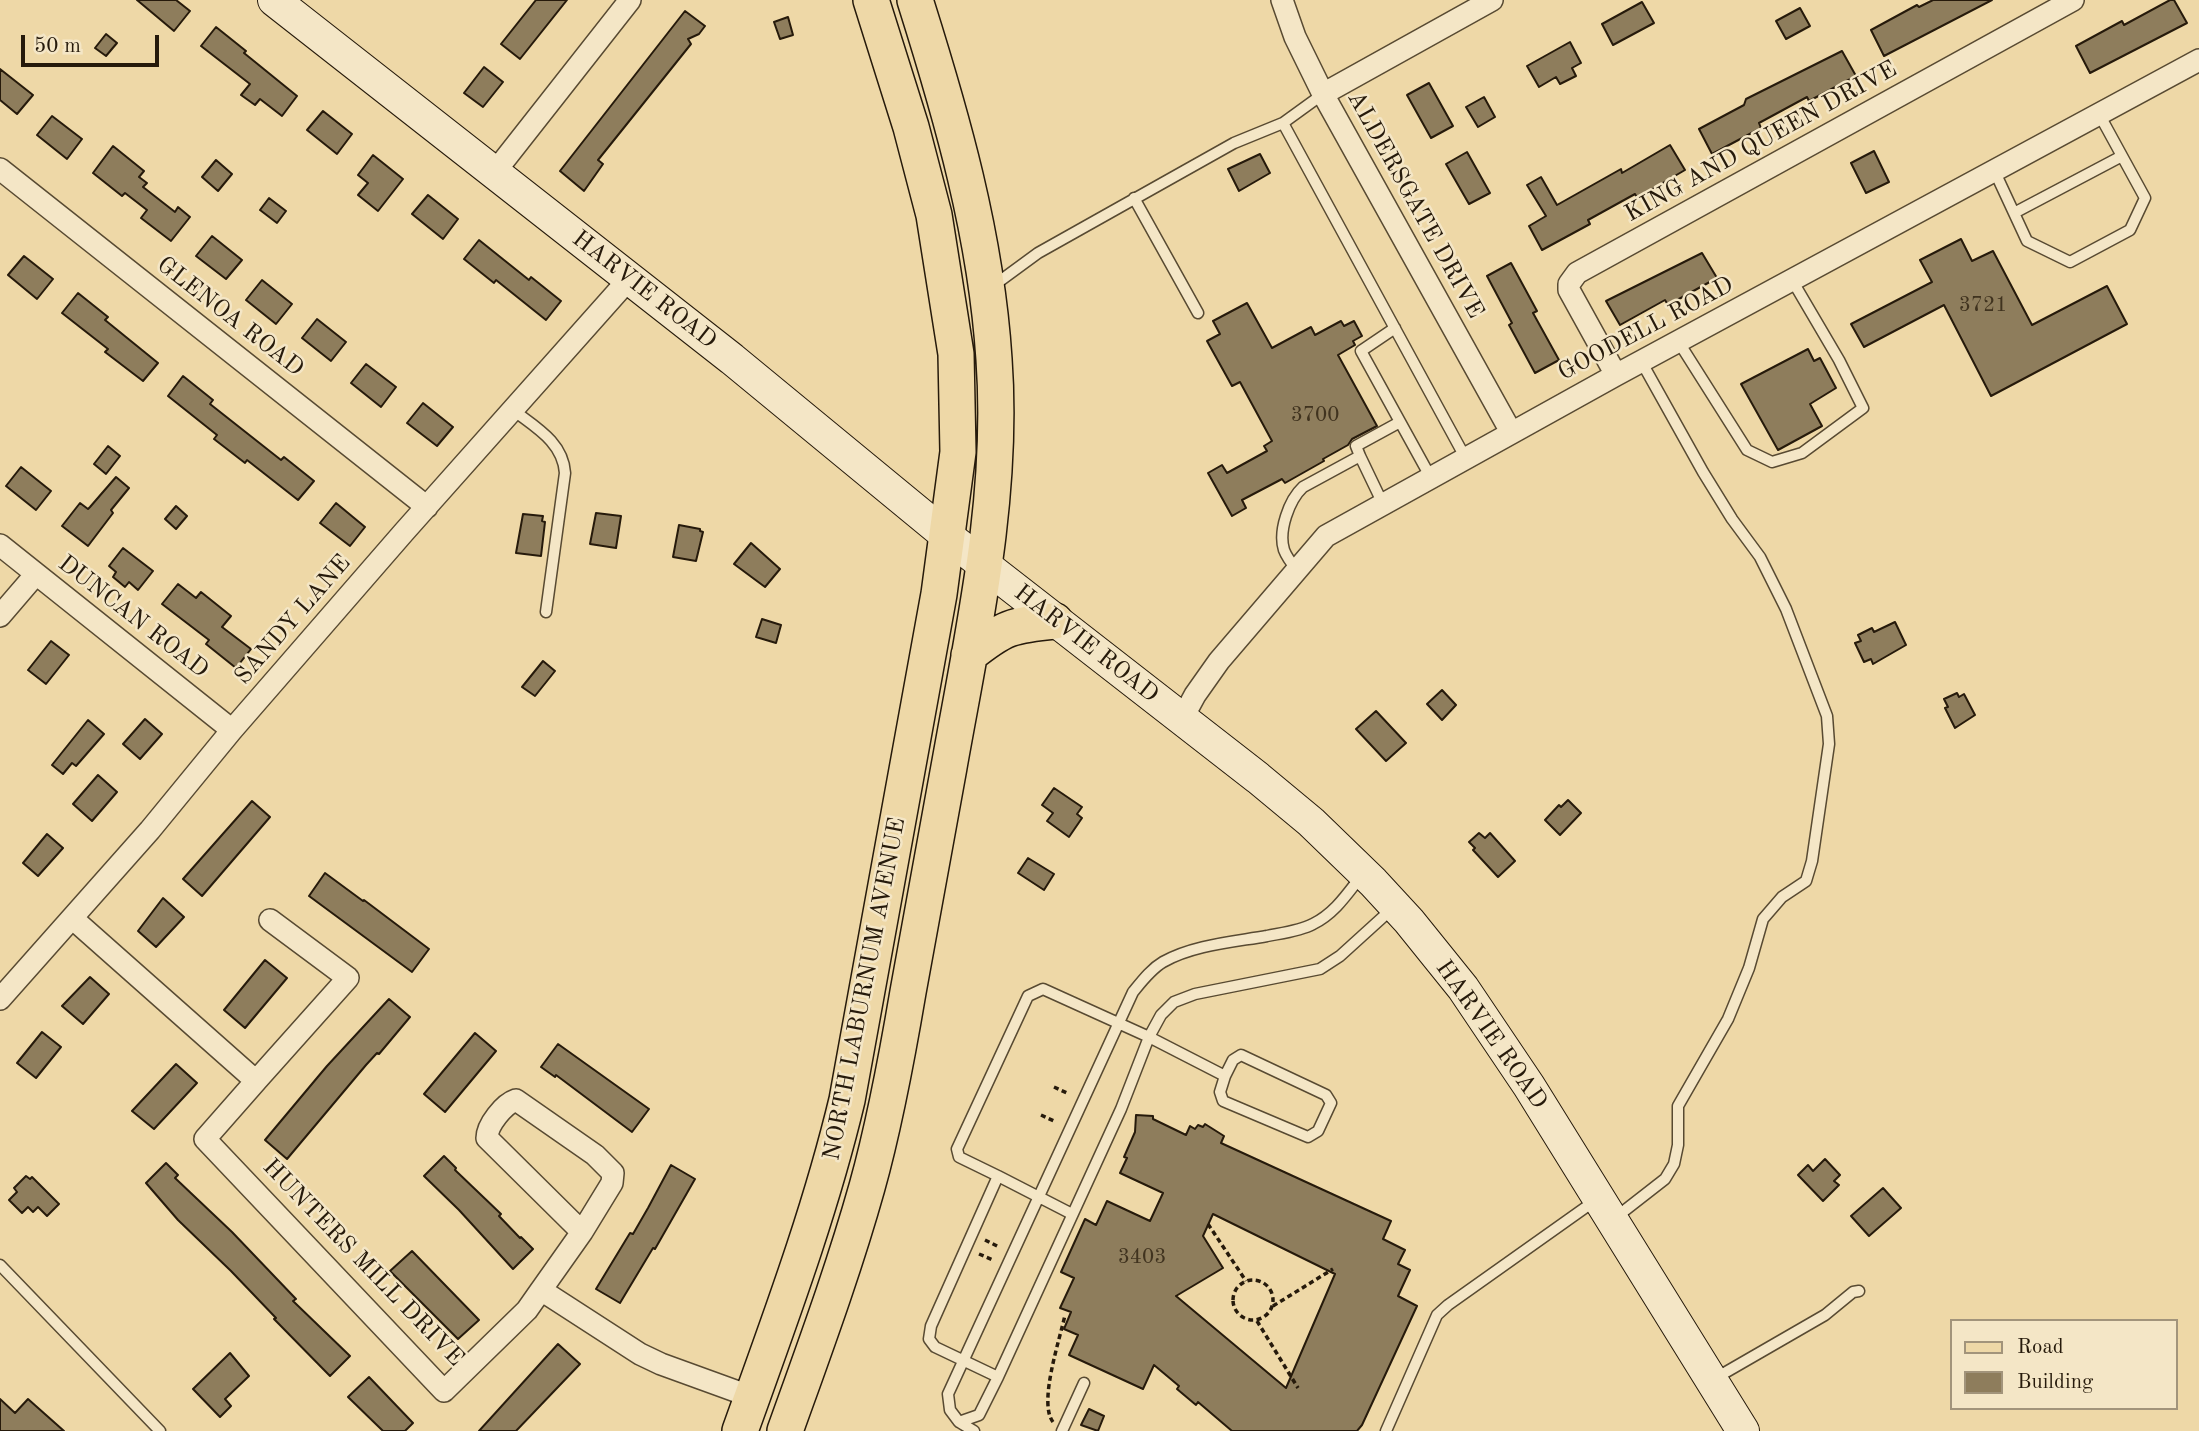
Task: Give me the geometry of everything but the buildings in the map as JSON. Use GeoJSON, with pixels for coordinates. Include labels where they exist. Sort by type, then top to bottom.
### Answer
{"type":"FeatureCollection","features":[{"type":"Feature","properties":{"kind":"main road","name":"NORTH LABURNUM AVENUE"},"geometry":{"type":"LineString","coordinates":[[740,1431],[833,1159],[847,1100],[940,594],[958,452],[956,354],[934,215],[911,127],[871,0]]}},
{"type":"Feature","properties":{"kind":"main road","name":"NORTH LABURNUM AVENUE"},"geometry":{"type":"LineString","coordinates":[[785,1431],[835,1293],[868,1184],[902,1024],[970,655],[992,508],[996,429],[995,360],[988,290],[971,195],[943,89],[915,0]]}},
{"type":"Feature","properties":{"kind":"main road"},"geometry":{"type":"LineString","coordinates":[[970,655],[1005,629],[1055,621]]}},
{"type":"Feature","properties":{"kind":"street","name":"HARVIE ROAD"},"geometry":{"type":"LineString","coordinates":[[274,0],[732,359],[947,536],[1311,822],[1364,873],[1463,988],[1529,1086],[1743,1431]]}},
{"type":"Feature","properties":{"kind":"street"},"geometry":{"type":"LineString","coordinates":[[494,173],[630,0]]}},
{"type":"Feature","properties":{"kind":"street","name":"ALDERSGATE DRIVE"},"geometry":{"type":"LineString","coordinates":[[1282,0],[1295,37],[1324,94],[1511,432]]}},
{"type":"Feature","properties":{"kind":"street"},"geometry":{"type":"LineString","coordinates":[[1324,94],[1492,0]]}},
{"type":"Feature","properties":{"kind":"street","name":"KING AND QUEEN DRIVE"},"geometry":{"type":"LineString","coordinates":[[1616,375],[1569,290],[1569,284],[1577,273],[2073,0]]}},
{"type":"Feature","properties":{"kind":"street","name":"GOODELL ROAD"},"geometry":{"type":"LineString","coordinates":[[1182,719],[1219,661],[1326,536],[1641,361],[2199,60]]}},
{"type":"Feature","properties":{"kind":"street","name":"GLENOA ROAD"},"geometry":{"type":"LineString","coordinates":[[0,169],[427,507]]}},
{"type":"Feature","properties":{"kind":"street","name":"SANDY LANE"},"geometry":{"type":"LineString","coordinates":[[0,999],[150,830],[427,507],[629,279]]}},
{"type":"Feature","properties":{"kind":"street","name":"DUNCAN ROAD"},"geometry":{"type":"LineString","coordinates":[[0,545],[233,730]]}},
{"type":"Feature","properties":{"kind":"street"},"geometry":{"type":"LineString","coordinates":[[0,616],[36,574]]}},
{"type":"Feature","properties":{"kind":"street"},"geometry":{"type":"LineString","coordinates":[[72,918],[256,1081],[348,978],[270,920]]}},
{"type":"Feature","properties":{"kind":"street","name":"HUNTERS MILL DRIVE"},"geometry":{"type":"LineString","coordinates":[[256,1081],[205,1139],[444,1391],[527,1310],[541,1290]]}},
{"type":"Feature","properties":{"kind":"street"},"geometry":{"type":"LineString","coordinates":[[582,1232],[487,1138],[487,1132],[511,1101],[521,1102],[595,1155],[613,1173],[612,1184],[582,1232],[541,1290],[640,1354],[752,1397]]}},
{"type":"Feature","properties":{"kind":"lane"},"geometry":{"type":"LineString","coordinates":[[988,290],[1038,253],[1234,143],[1283,123],[1324,94]]}},
{"type":"Feature","properties":{"kind":"lane"},"geometry":{"type":"LineString","coordinates":[[1994,170],[2027,240],[2070,262],[2130,230],[2145,198],[2099,114]]}},
{"type":"Feature","properties":{"kind":"lane"},"geometry":{"type":"LineString","coordinates":[[1283,123],[1465,457]]}},
{"type":"Feature","properties":{"kind":"lane"},"geometry":{"type":"LineString","coordinates":[[2014,213],[2122,156]]}},
{"type":"Feature","properties":{"kind":"lane"},"geometry":{"type":"LineString","coordinates":[[1134,198],[1198,313]]}},
{"type":"Feature","properties":{"kind":"lane"},"geometry":{"type":"LineString","coordinates":[[1678,341],[1747,450],[1772,462],[1802,453],[1863,408],[1839,360],[1792,280]]}},
{"type":"Feature","properties":{"kind":"lane"},"geometry":{"type":"LineString","coordinates":[[1395,328],[1361,351],[1431,478]]}},
{"type":"Feature","properties":{"kind":"lane"},"geometry":{"type":"LineString","coordinates":[[1386,1431],[1437,1315],[1448,1305],[1606,1209],[1657,1186],[1665,1179],[1674,1164],[1678,1144],[1678,1106],[1728,1019],[1749,968],[1763,919],[1782,897],[1806,881],[1812,861],[1829,744],[1827,716],[1786,609],[1760,557],[1710,484],[1641,361]]}},
{"type":"Feature","properties":{"kind":"lane"},"geometry":{"type":"LineString","coordinates":[[513,410],[552,441],[564,462],[565,473],[546,612]]}},
{"type":"Feature","properties":{"kind":"lane"},"geometry":{"type":"LineString","coordinates":[[1383,504],[1356,446],[1400,422]]}},
{"type":"Feature","properties":{"kind":"lane"},"geometry":{"type":"LineString","coordinates":[[1297,570],[1284,551],[1282,540],[1284,524],[1297,492],[1360,456]]}},
{"type":"Feature","properties":{"kind":"lane"},"geometry":{"type":"LineString","coordinates":[[974,1431],[959,1422],[950,1410],[948,1394],[1133,992],[1162,962],[1210,947],[1286,933],[1311,925],[1332,912],[1364,873]]}},
{"type":"Feature","properties":{"kind":"lane"},"geometry":{"type":"LineString","coordinates":[[959,1422],[979,1415],[998,1377],[1121,1109],[1149,1037],[1161,1015],[1174,1002],[1195,994],[1320,969],[1340,956],[1395,906]]}},
{"type":"Feature","properties":{"kind":"lane"},"geometry":{"type":"LineString","coordinates":[[1072,1214],[958,1157],[957,1149],[1028,996],[1044,989],[1149,1037],[1225,1076]]}},
{"type":"Feature","properties":{"kind":"lane"},"geometry":{"type":"LineString","coordinates":[[1241,1055],[1326,1095],[1331,1103],[1318,1131],[1308,1137],[1223,1101],[1220,1092],[1225,1076],[1233,1060],[1241,1055]]}},
{"type":"Feature","properties":{"kind":"lane"},"geometry":{"type":"LineString","coordinates":[[998,1176],[931,1326],[929,1339],[935,1347],[998,1377]]}},
{"type":"Feature","properties":{"kind":"lane"},"geometry":{"type":"LineString","coordinates":[[2,1272],[160,1431]]}},
{"type":"Feature","properties":{"kind":"lane"},"geometry":{"type":"LineString","coordinates":[[1712,1380],[1825,1315],[1846,1297],[1859,1291]]}},
{"type":"Feature","properties":{"kind":"lane"},"geometry":{"type":"LineString","coordinates":[[1062,1431],[1084,1383]]}},
{"type":"Feature","properties":{"kind":"path"},"geometry":{"type":"LineString","coordinates":[[1054,1087],[1069,1094]]}},
{"type":"Feature","properties":{"kind":"path"},"geometry":{"type":"LineString","coordinates":[[1041,1115],[1056,1122]]}},
{"type":"Feature","properties":{"kind":"path"},"geometry":{"type":"LineString","coordinates":[[1208,1224],[1246,1281]]}},
{"type":"Feature","properties":{"kind":"path"},"geometry":{"type":"LineString","coordinates":[[984,1239],[999,1247]]}},
{"type":"Feature","properties":{"kind":"path"},"geometry":{"type":"LineString","coordinates":[[977,1253],[993,1260]]}},
{"type":"Feature","properties":{"kind":"path"},"geometry":{"type":"LineString","coordinates":[[1273,1306],[1333,1269]]}},
{"type":"Feature","properties":{"kind":"path"},"geometry":{"type":"LineString","coordinates":[[1246,1281],[1265,1284],[1273,1295],[1273,1306],[1269,1314],[1257,1321],[1244,1319],[1234,1309],[1233,1296],[1246,1281]]}},
{"type":"Feature","properties":{"kind":"path"},"geometry":{"type":"LineString","coordinates":[[1062,1431],[1050,1418],[1047,1396],[1065,1315]]}},
{"type":"Feature","properties":{"kind":"path"},"geometry":{"type":"LineString","coordinates":[[1257,1321],[1298,1388]]}}]}
